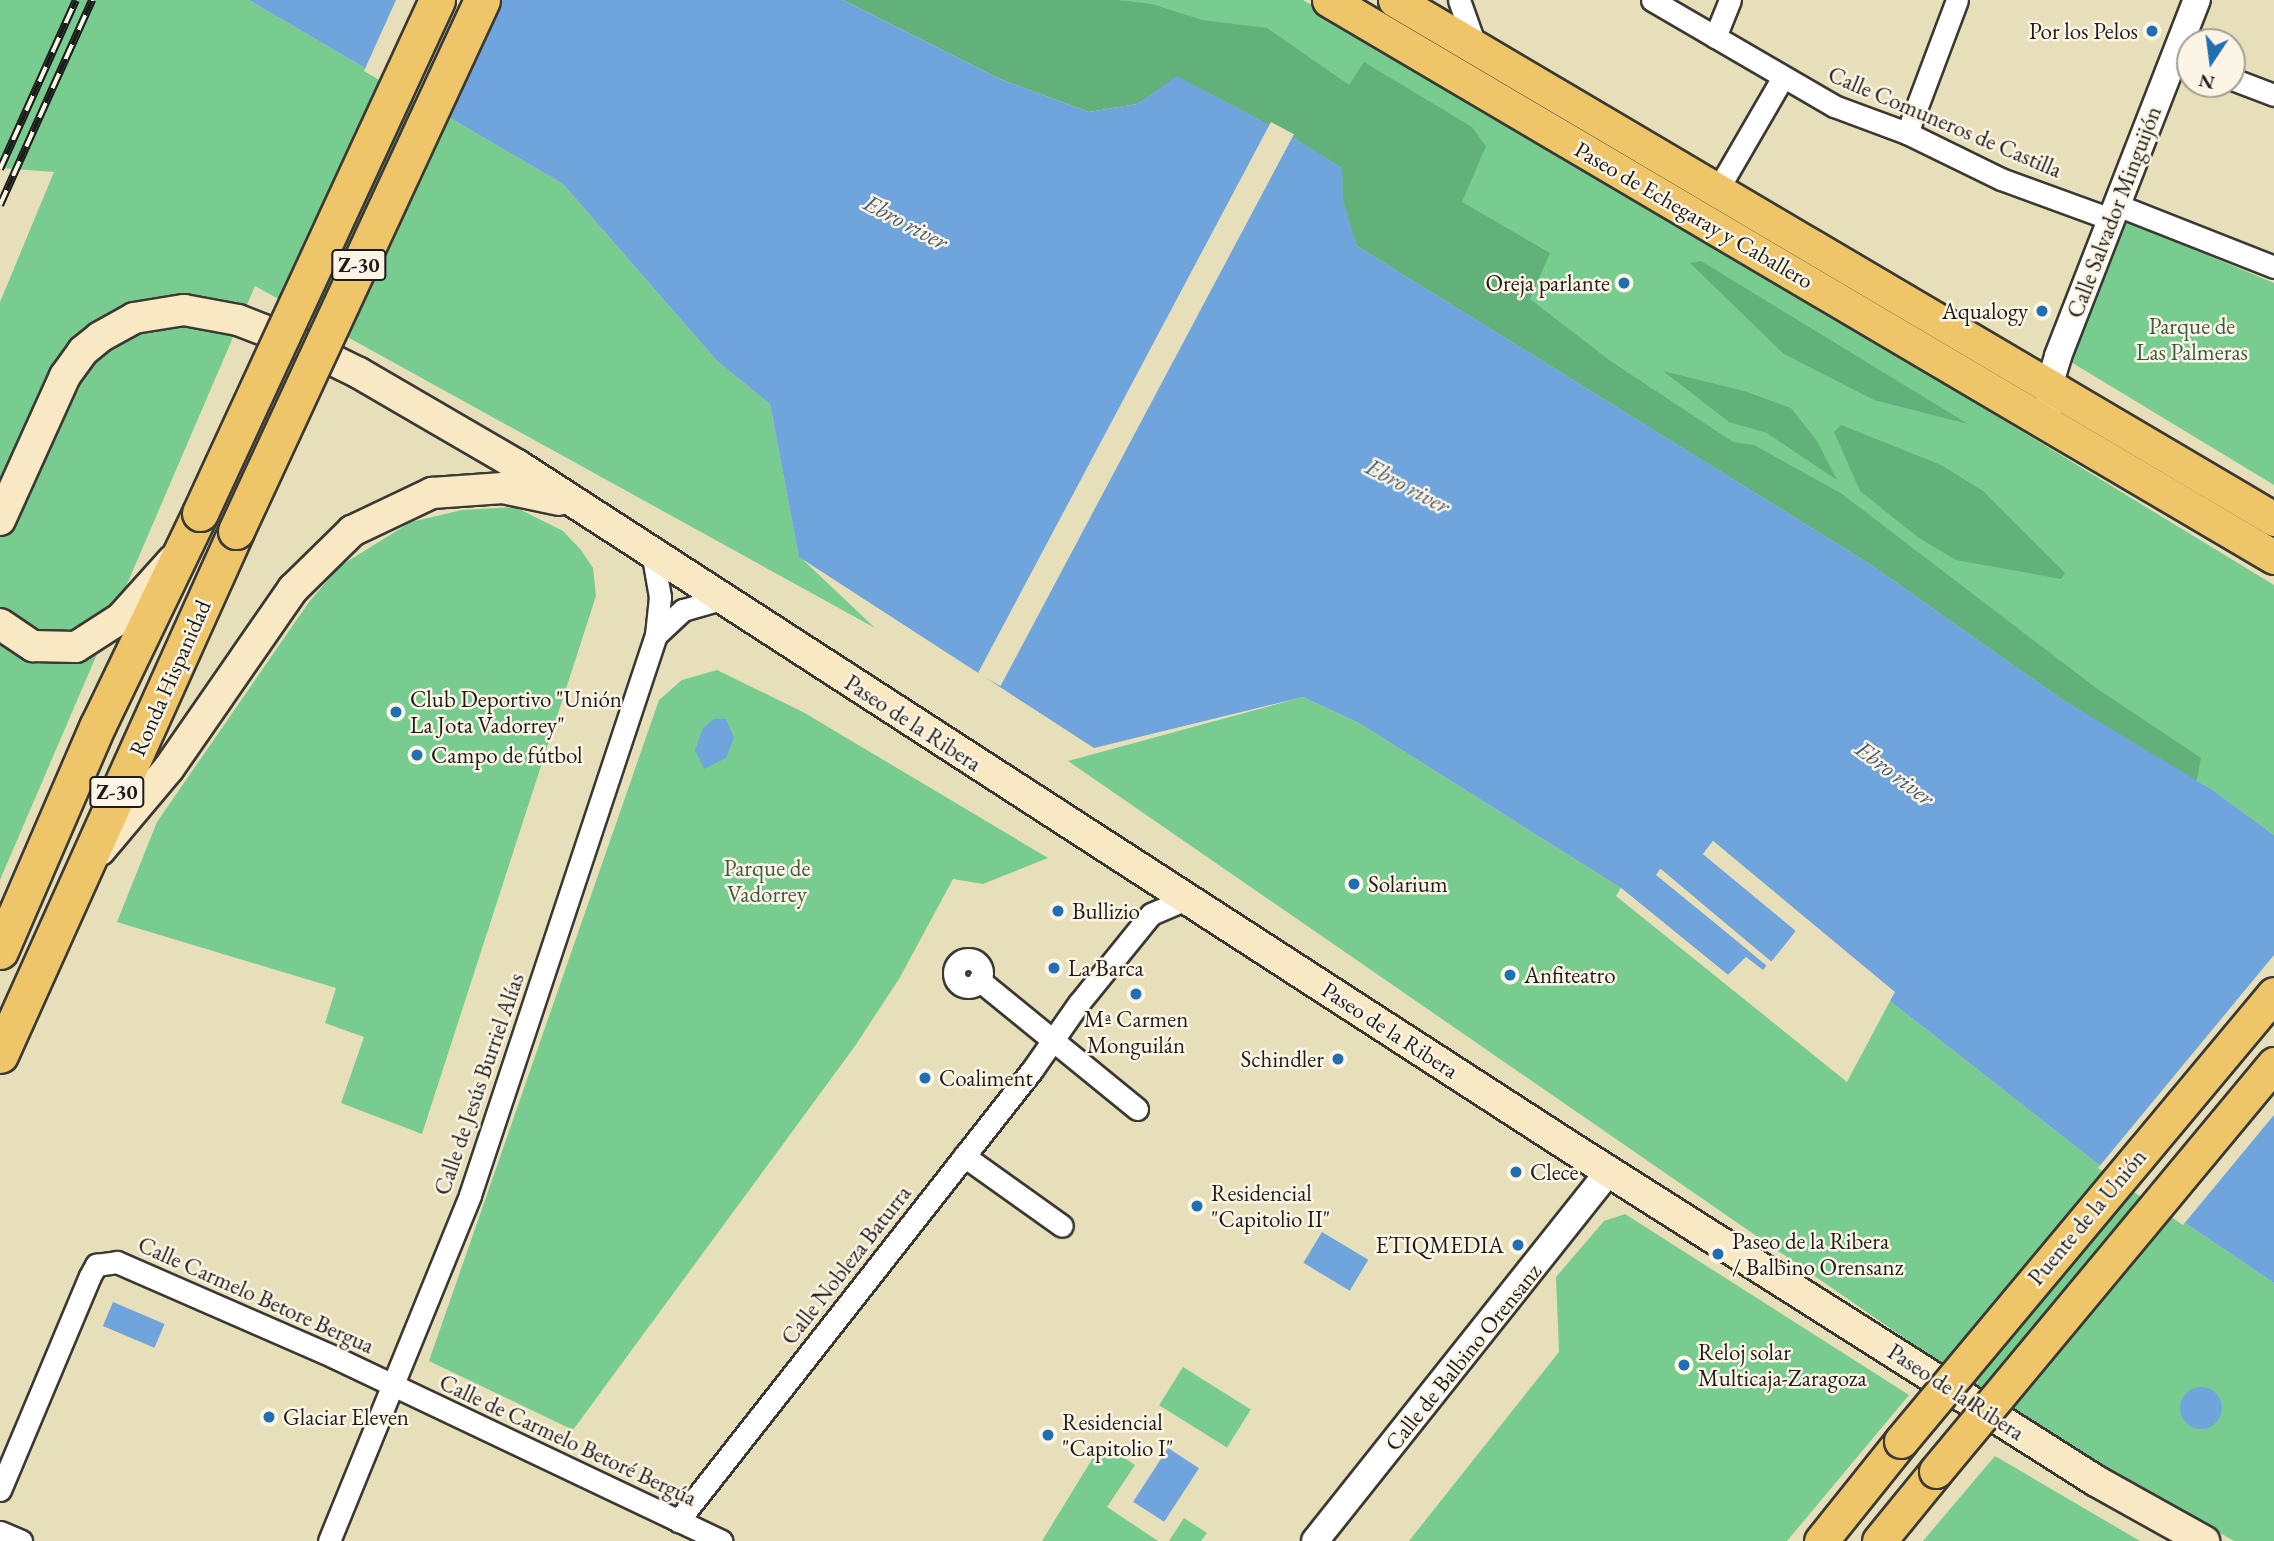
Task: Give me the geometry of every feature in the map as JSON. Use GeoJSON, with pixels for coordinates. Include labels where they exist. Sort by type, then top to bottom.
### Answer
{"type":"FeatureCollection","features":[{"type":"Feature","properties":{"kind":"highway","name":"Ronda Hispanidad"},"geometry":{"type":"LineString","coordinates":[[0,951],[98,725],[200,513],[437,0]]}},
{"type":"Feature","properties":{"kind":"highway","name":"Ronda Hispanidad"},"geometry":{"type":"LineString","coordinates":[[0,1055],[236,531],[482,0]]}},
{"type":"Feature","properties":{"kind":"main road","name":"Paseo de Echegaray y Caballero"},"geometry":{"type":"LineString","coordinates":[[1329,0],[2274,557]]}},
{"type":"Feature","properties":{"kind":"main road","name":"Paseo de Echegaray y Caballero"},"geometry":{"type":"LineString","coordinates":[[1403,2],[1476,48],[2274,519]]}},
{"type":"Feature","properties":{"kind":"main road","name":"Paseo de la Ribera"},"geometry":{"type":"LineString","coordinates":[[0,520],[65,376],[83,351],[134,318],[184,310],[247,323],[359,373],[652,551],[721,600],[1609,1172],[2096,1481],[2199,1540]]}},
{"type":"Feature","properties":{"kind":"main road"},"geometry":{"type":"LineString","coordinates":[[80,873],[169,768],[293,589],[352,531],[432,493],[471,488],[503,488],[583,508]]}},
{"type":"Feature","properties":{"kind":"main road"},"geometry":{"type":"LineString","coordinates":[[0,624],[33,646],[76,647],[121,618],[181,552]]}},
{"type":"Feature","properties":{"kind":"main road","name":"Puente de la Unión"},"geometry":{"type":"LineString","coordinates":[[1821,1541],[1901,1441],[2274,994]]}},
{"type":"Feature","properties":{"kind":"main road","name":"Puente de la Unión"},"geometry":{"type":"LineString","coordinates":[[1879,1541],[2274,1064]]}},
{"type":"Feature","properties":{"kind":"street"},"geometry":{"type":"LineString","coordinates":[[1460,0],[1476,48]]}},
{"type":"Feature","properties":{"kind":"street","name":"Calle Comuneros de Castilla"},"geometry":{"type":"LineString","coordinates":[[1653,0],[1834,106],[1907,133],[2001,179],[2114,212],[2274,267]]}},
{"type":"Feature","properties":{"kind":"street"},"geometry":{"type":"LineString","coordinates":[[1716,37],[1730,0]]}},
{"type":"Feature","properties":{"kind":"street"},"geometry":{"type":"LineString","coordinates":[[1907,133],[1957,0]]}},
{"type":"Feature","properties":{"kind":"street","name":"Calle Salvador Minguijón"},"geometry":{"type":"LineString","coordinates":[[2190,28],[2197,0]]}},
{"type":"Feature","properties":{"kind":"street"},"geometry":{"type":"LineString","coordinates":[[1373,26],[1391,21],[1403,2]]}},
{"type":"Feature","properties":{"kind":"street","name":"Calle Salvador Minguijón"},"geometry":{"type":"LineString","coordinates":[[2049,386],[2114,212],[2176,73]]}},
{"type":"Feature","properties":{"kind":"street"},"geometry":{"type":"LineString","coordinates":[[1718,189],[1783,77]]}},
{"type":"Feature","properties":{"kind":"street"},"geometry":{"type":"LineString","coordinates":[[2246,85],[2274,96]]}},
{"type":"Feature","properties":{"kind":"street"},"geometry":{"type":"LineString","coordinates":[[2049,386],[2060,429]]}},
{"type":"Feature","properties":{"kind":"street","name":"Calle de Jesús Burriel Alías"},"geometry":{"type":"LineString","coordinates":[[329,1541],[470,1195],[656,635],[660,597],[652,551]]}},
{"type":"Feature","properties":{"kind":"street","name":"Calle de Jesús Burriel Alías"},"geometry":{"type":"LineString","coordinates":[[656,635],[683,610],[721,600]]}},
{"type":"Feature","properties":{"kind":"street"},"geometry":{"type":"LineString","coordinates":[[1152,914],[1153,877]]}},
{"type":"Feature","properties":{"kind":"street","name":"Calle Nobleza Baturra"},"geometry":{"type":"LineString","coordinates":[[678,1521],[1152,914],[1186,899]]}},
{"type":"Feature","properties":{"kind":"street"},"geometry":{"type":"LineString","coordinates":[[979,980],[1137,1109]]}},
{"type":"Feature","properties":{"kind":"street"},"geometry":{"type":"LineString","coordinates":[[964,1156],[1062,1226]]}},
{"type":"Feature","properties":{"kind":"street","name":"Calle de Balbino Orensanz"},"geometry":{"type":"LineString","coordinates":[[1315,1541],[1609,1172]]}},
{"type":"Feature","properties":{"kind":"street","name":"Calle Carmelo Betore Bergua"},"geometry":{"type":"LineString","coordinates":[[0,1490],[96,1265],[117,1262],[393,1386]]}},
{"type":"Feature","properties":{"kind":"street","name":"Calle de Carmelo Betoré Bergúa"},"geometry":{"type":"LineString","coordinates":[[393,1386],[722,1541]]}},
{"type":"Feature","properties":{"kind":"street"},"geometry":{"type":"LineString","coordinates":[[0,1532],[21,1541]]}},
{"type":"Feature","properties":{"kind":"green space"},"geometry":{"type":"Polygon","coordinates":[[[0,0],[249,0],[563,184],[717,361],[770,404],[799,556],[875,628],[255,286],[0,880],[0,302],[54,172],[0,168],[0,0]]]}},
{"type":"Feature","properties":{"kind":"green space"},"geometry":{"type":"Polygon","coordinates":[[[843,0],[1303,0],[1514,122],[2274,585],[2274,835],[2211,789],[2060,698],[1870,564],[1357,246],[1299,141],[1202,88],[843,0]]]}},
{"type":"Feature","properties":{"kind":"green space"},"geometry":{"type":"Polygon","coordinates":[[[843,0],[1117,0],[1152,4],[1202,20],[1267,28],[1349,85],[1364,62],[1472,127],[1486,146],[1462,202],[1550,253],[1530,299],[1609,360],[1733,442],[1754,445],[1842,494],[2096,688],[2201,758],[2196,783],[2060,698],[1870,564],[1357,246],[1343,201],[1342,168],[1299,141],[1178,77],[1137,104],[1089,112],[1000,79],[843,0]]]}},
{"type":"Feature","properties":{"kind":"green space","name":"Parque de Las Palmeras"},"geometry":{"type":"Polygon","coordinates":[[[2124,220],[2274,283],[2274,485],[2066,359],[2124,220]]]}},
{"type":"Feature","properties":{"kind":"green space"},"geometry":{"type":"Polygon","coordinates":[[[1701,261],[1968,424],[1874,400],[1784,354],[1690,263],[1701,261]]]}},
{"type":"Feature","properties":{"kind":"green space"},"geometry":{"type":"Polygon","coordinates":[[[1663,371],[1744,391],[1791,408],[1817,441],[1837,480],[1767,433],[1729,422],[1663,371]]]}},
{"type":"Feature","properties":{"kind":"green space"},"geometry":{"type":"Polygon","coordinates":[[[1841,425],[1941,465],[1983,491],[2065,573],[2061,579],[1956,560],[1919,538],[1860,491],[1834,432],[1841,425]]]}},
{"type":"Feature","properties":{"kind":"green space","name":"Club Deportivo \"Unión La Jota Vadorrey\""},"geometry":{"type":"Polygon","coordinates":[[[515,507],[563,531],[581,550],[593,568],[596,596],[422,1134],[341,1103],[364,1037],[325,1023],[336,988],[117,922],[157,822],[309,602],[340,566],[411,522],[462,510],[515,507]]]}},
{"type":"Feature","properties":{"kind":"green space","name":"Parque de Vadorrey"},"geometry":{"type":"Polygon","coordinates":[[[717,670],[803,712],[1048,858],[983,884],[953,879],[899,979],[855,1046],[573,1430],[429,1361],[659,700],[682,680],[717,670]]]}},
{"type":"Feature","properties":{"kind":"green space"},"geometry":{"type":"Polygon","coordinates":[[[1303,697],[1359,723],[1621,888],[1616,896],[1847,1082],[1890,1001],[2098,1164],[2274,1283],[2274,1541],[2234,1541],[2032,1426],[1068,761],[1303,697]]]}},
{"type":"Feature","properties":{"kind":"green space"},"geometry":{"type":"Polygon","coordinates":[[[1625,1214],[1909,1395],[1787,1541],[1409,1541],[1559,1352],[1556,1277],[1604,1221],[1625,1214]]]}},
{"type":"Feature","properties":{"kind":"green space"},"geometry":{"type":"Polygon","coordinates":[[[1183,1367],[1251,1409],[1227,1448],[1159,1405],[1183,1367]]]}},
{"type":"Feature","properties":{"kind":"green space"},"geometry":{"type":"Polygon","coordinates":[[[1102,1443],[1135,1465],[1107,1507],[1158,1541],[1042,1541],[1102,1443]]]}},
{"type":"Feature","properties":{"kind":"green space"},"geometry":{"type":"Polygon","coordinates":[[[1995,1456],[2140,1541],[1923,1541],[1995,1456]]]}},
{"type":"Feature","properties":{"kind":"green space"},"geometry":{"type":"Polygon","coordinates":[[[1184,1518],[1207,1533],[1201,1541],[1169,1541],[1184,1518]]]}},
{"type":"Feature","properties":{"kind":"water","name":"Ebro river"},"geometry":{"type":"Polygon","coordinates":[[[249,0],[843,0],[1000,79],[1089,112],[1137,104],[1177,76],[1299,141],[1342,168],[1343,201],[1357,246],[1870,564],[2060,698],[2211,789],[2274,835],[2274,1283],[2098,1164],[1890,1001],[1894,992],[1713,841],[1703,854],[1796,931],[1771,962],[1661,869],[1657,875],[1767,966],[1763,971],[1746,957],[1728,975],[1621,888],[1359,723],[1303,697],[1094,748],[799,557],[770,404],[717,361],[563,184],[249,0]]]}},
{"type":"Feature","properties":{"kind":"water"},"geometry":{"type":"Polygon","coordinates":[[[714,719],[726,719],[734,738],[726,758],[704,769],[695,750],[703,728],[714,719]]]}},
{"type":"Feature","properties":{"kind":"water"},"geometry":{"type":"Polygon","coordinates":[[[1322,1232],[1368,1260],[1350,1291],[1303,1263],[1322,1232]]]}},
{"type":"Feature","properties":{"kind":"water"},"geometry":{"type":"Polygon","coordinates":[[[113,1302],[165,1324],[154,1348],[103,1326],[113,1302]]]}},
{"type":"Feature","properties":{"kind":"water"},"geometry":{"type":"Polygon","coordinates":[[[2201,1387],[2216,1393],[2222,1408],[2216,1423],[2201,1429],[2186,1423],[2180,1408],[2186,1393],[2201,1387]]]}},
{"type":"Feature","properties":{"kind":"water"},"geometry":{"type":"Polygon","coordinates":[[[1168,1448],[1199,1468],[1164,1522],[1133,1502],[1168,1448]]]}},
{"type":"Feature","properties":{"kind":"pier"},"geometry":{"type":"Polygon","coordinates":[[[396,0],[496,0],[443,118],[364,71],[396,0]]]}},
{"type":"Feature","properties":{"kind":"pier"},"geometry":{"type":"Polygon","coordinates":[[[1271,122],[1294,134],[1001,686],[978,674],[1271,122]]]}},
{"type":"Feature","properties":{"kind":"pier"},"geometry":{"type":"Polygon","coordinates":[[[1713,841],[1895,992],[1888,1004],[1890,993],[1713,846],[1708,853],[1799,930],[1765,974],[1746,961],[1726,978],[1619,891],[1621,888],[1728,975],[1746,957],[1763,970],[1767,965],[1656,875],[1660,869],[1772,962],[1796,931],[1703,854],[1713,841]]]}},
{"type":"Feature","properties":{"kind":"pier"},"geometry":{"type":"Polygon","coordinates":[[[2274,955],[2274,1115],[2183,1225],[2098,1168],[2274,955]]]}},
{"type":"Feature","properties":{"kind":"railway"},"geometry":{"type":"LineString","coordinates":[[0,169],[76,0]]}},
{"type":"Feature","properties":{"kind":"railway"},"geometry":{"type":"LineString","coordinates":[[0,205],[92,0]]}},
{"type":"Feature","properties":{"kind":"place","name":"Por los Pelos"},"geometry":{"type":"Point","coordinates":[2152,31]}},
{"type":"Feature","properties":{"kind":"place","name":"Oreja parlante"},"geometry":{"type":"Point","coordinates":[1624,283]}},
{"type":"Feature","properties":{"kind":"place","name":"Aqualogy"},"geometry":{"type":"Point","coordinates":[2042,311]}},
{"type":"Feature","properties":{"kind":"place","name":"Club Deportivo \"Unión La Jota Vadorrey\""},"geometry":{"type":"Point","coordinates":[396,712]}},
{"type":"Feature","properties":{"kind":"place","name":"Campo de fútbol"},"geometry":{"type":"Point","coordinates":[417,755]}},
{"type":"Feature","properties":{"kind":"place","name":"Solarium"},"geometry":{"type":"Point","coordinates":[1354,884]}},
{"type":"Feature","properties":{"kind":"place","name":"Bullizio"},"geometry":{"type":"Point","coordinates":[1058,911]}},
{"type":"Feature","properties":{"kind":"place","name":"La Barca"},"geometry":{"type":"Point","coordinates":[1054,968]}},
{"type":"Feature","properties":{"kind":"place","name":"Anfiteatro"},"geometry":{"type":"Point","coordinates":[1510,975]}},
{"type":"Feature","properties":{"kind":"place","name":"Mª Carmen Monguilán"},"geometry":{"type":"Point","coordinates":[1136,994]}},
{"type":"Feature","properties":{"kind":"place","name":"Schindler"},"geometry":{"type":"Point","coordinates":[1338,1059]}},
{"type":"Feature","properties":{"kind":"place","name":"Coaliment"},"geometry":{"type":"Point","coordinates":[925,1078]}},
{"type":"Feature","properties":{"kind":"place","name":"Clece"},"geometry":{"type":"Point","coordinates":[1516,1172]}},
{"type":"Feature","properties":{"kind":"place","name":"Residencial \"Capitolio II\""},"geometry":{"type":"Point","coordinates":[1197,1206]}},
{"type":"Feature","properties":{"kind":"place","name":"ETIQMEDIA"},"geometry":{"type":"Point","coordinates":[1518,1245]}},
{"type":"Feature","properties":{"kind":"place","name":"Paseo de la Ribera / Balbino Orensanz"},"geometry":{"type":"Point","coordinates":[1718,1254]}},
{"type":"Feature","properties":{"kind":"place","name":"Reloj solar Multicaja-Zaragoza"},"geometry":{"type":"Point","coordinates":[1684,1365]}},
{"type":"Feature","properties":{"kind":"place","name":"Glaciar Eleven"},"geometry":{"type":"Point","coordinates":[269,1417]}},
{"type":"Feature","properties":{"kind":"place","name":"Residencial \"Capitolio I\""},"geometry":{"type":"Point","coordinates":[1048,1435]}}]}
